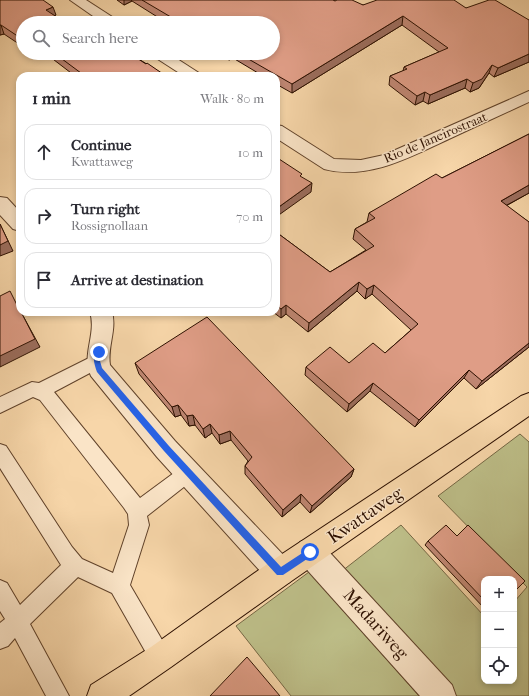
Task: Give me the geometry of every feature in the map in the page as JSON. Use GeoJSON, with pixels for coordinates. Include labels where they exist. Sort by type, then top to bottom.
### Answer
{"type":"FeatureCollection","features":[{"type":"Feature","properties":{"kind":"main road","name":"Kwattaweg"},"geometry":{"type":"LineString","coordinates":[[118,692],[161,657],[280,572],[529,403]]}},
{"type":"Feature","properties":{"kind":"street"},"geometry":{"type":"LineString","coordinates":[[77,0],[101,16]]}},
{"type":"Feature","properties":{"kind":"street"},"geometry":{"type":"LineString","coordinates":[[169,60],[188,72]]}},
{"type":"Feature","properties":{"kind":"street","name":"Rio de Janeirostraat"},"geometry":{"type":"LineString","coordinates":[[280,133],[330,165],[361,166],[389,160],[529,96]]}},
{"type":"Feature","properties":{"kind":"street"},"geometry":{"type":"LineString","coordinates":[[0,203],[16,220]]}},
{"type":"Feature","properties":{"kind":"street"},"geometry":{"type":"LineString","coordinates":[[103,316],[104,319],[97,361],[99,370],[188,473],[280,572]]}},
{"type":"Feature","properties":{"kind":"street","name":"Madariweg"},"geometry":{"type":"LineString","coordinates":[[310,552],[441,696]]}},
{"type":"Feature","properties":{"kind":"lane"},"geometry":{"type":"LineString","coordinates":[[40,391],[97,361]]}},
{"type":"Feature","properties":{"kind":"lane"},"geometry":{"type":"LineString","coordinates":[[0,405],[32,389],[40,391],[46,395],[131,501],[137,512],[139,525],[119,586]]}},
{"type":"Feature","properties":{"kind":"lane"},"geometry":{"type":"LineString","coordinates":[[0,452],[65,554],[75,566],[119,586],[161,657]]}},
{"type":"Feature","properties":{"kind":"lane"},"geometry":{"type":"LineString","coordinates":[[137,512],[188,473]]}},
{"type":"Feature","properties":{"kind":"lane"},"geometry":{"type":"LineString","coordinates":[[0,638],[75,566]]}},
{"type":"Feature","properties":{"kind":"lane"},"geometry":{"type":"LineString","coordinates":[[0,590],[58,696]]}},
{"type":"Feature","properties":{"kind":"green space"},"geometry":{"type":"Polygon","coordinates":[[[520,434],[529,442],[529,696],[456,696],[342,571],[401,525],[481,613],[481,684],[517,684],[517,599],[527,587],[438,496],[520,434]]]}},
{"type":"Feature","properties":{"kind":"green space"},"geometry":{"type":"Polygon","coordinates":[[[309,572],[419,696],[291,696],[236,626],[309,572]]]}},
{"type":"Feature","properties":{"kind":"building"},"geometry":{"type":"Polygon","coordinates":[[[0,0],[43,0],[53,7],[46,10],[55,16],[16,16],[16,35],[0,25],[0,0]]]}},
{"type":"Feature","properties":{"kind":"building"},"geometry":{"type":"Polygon","coordinates":[[[142,0],[352,0],[363,5],[377,0],[454,0],[466,8],[489,0],[495,0],[529,20],[529,54],[498,68],[492,65],[482,79],[473,83],[467,79],[430,95],[425,92],[417,96],[390,76],[407,69],[404,67],[448,48],[403,16],[292,84],[280,77],[280,72],[271,72],[250,60],[280,60],[280,16],[169,16],[142,0]]]}},
{"type":"Feature","properties":{"kind":"building"},"geometry":{"type":"Polygon","coordinates":[[[63,60],[140,60],[160,72],[80,72],[63,60]]]}},
{"type":"Feature","properties":{"kind":"building"},"geometry":{"type":"Polygon","coordinates":[[[529,134],[529,185],[501,201],[529,222],[529,343],[482,381],[469,370],[419,420],[373,383],[349,404],[306,367],[330,347],[349,363],[373,343],[385,353],[418,324],[374,285],[367,289],[359,282],[309,323],[286,305],[281,309],[280,235],[330,272],[374,246],[355,229],[375,218],[369,213],[436,174],[442,178],[529,134]]]}},
{"type":"Feature","properties":{"kind":"building"},"geometry":{"type":"Polygon","coordinates":[[[280,160],[302,174],[300,176],[312,183],[280,206],[280,160]]]}},
{"type":"Feature","properties":{"kind":"building"},"geometry":{"type":"Polygon","coordinates":[[[0,224],[8,241],[0,245],[0,224]]]}},
{"type":"Feature","properties":{"kind":"building"},"geometry":{"type":"Polygon","coordinates":[[[10,291],[16,303],[16,316],[23,316],[35,339],[0,356],[0,296],[10,291]]]}},
{"type":"Feature","properties":{"kind":"building"},"geometry":{"type":"Polygon","coordinates":[[[207,317],[354,469],[312,506],[301,494],[283,510],[245,466],[252,457],[230,431],[219,435],[210,424],[203,429],[193,415],[187,416],[178,405],[172,407],[135,363],[207,317]]]}},
{"type":"Feature","properties":{"kind":"building"},"geometry":{"type":"Polygon","coordinates":[[[446,525],[457,536],[468,525],[525,581],[517,589],[517,576],[481,576],[481,597],[428,541],[446,525]]]}},
{"type":"Feature","properties":{"kind":"building"},"geometry":{"type":"Polygon","coordinates":[[[247,657],[280,696],[210,696],[247,657]]]}},
{"type":"Feature","properties":{"kind":"route"},"geometry":{"type":"LineString","coordinates":[[99,352],[97,361],[99,370],[166,449],[280,572],[310,552]]}}]}
